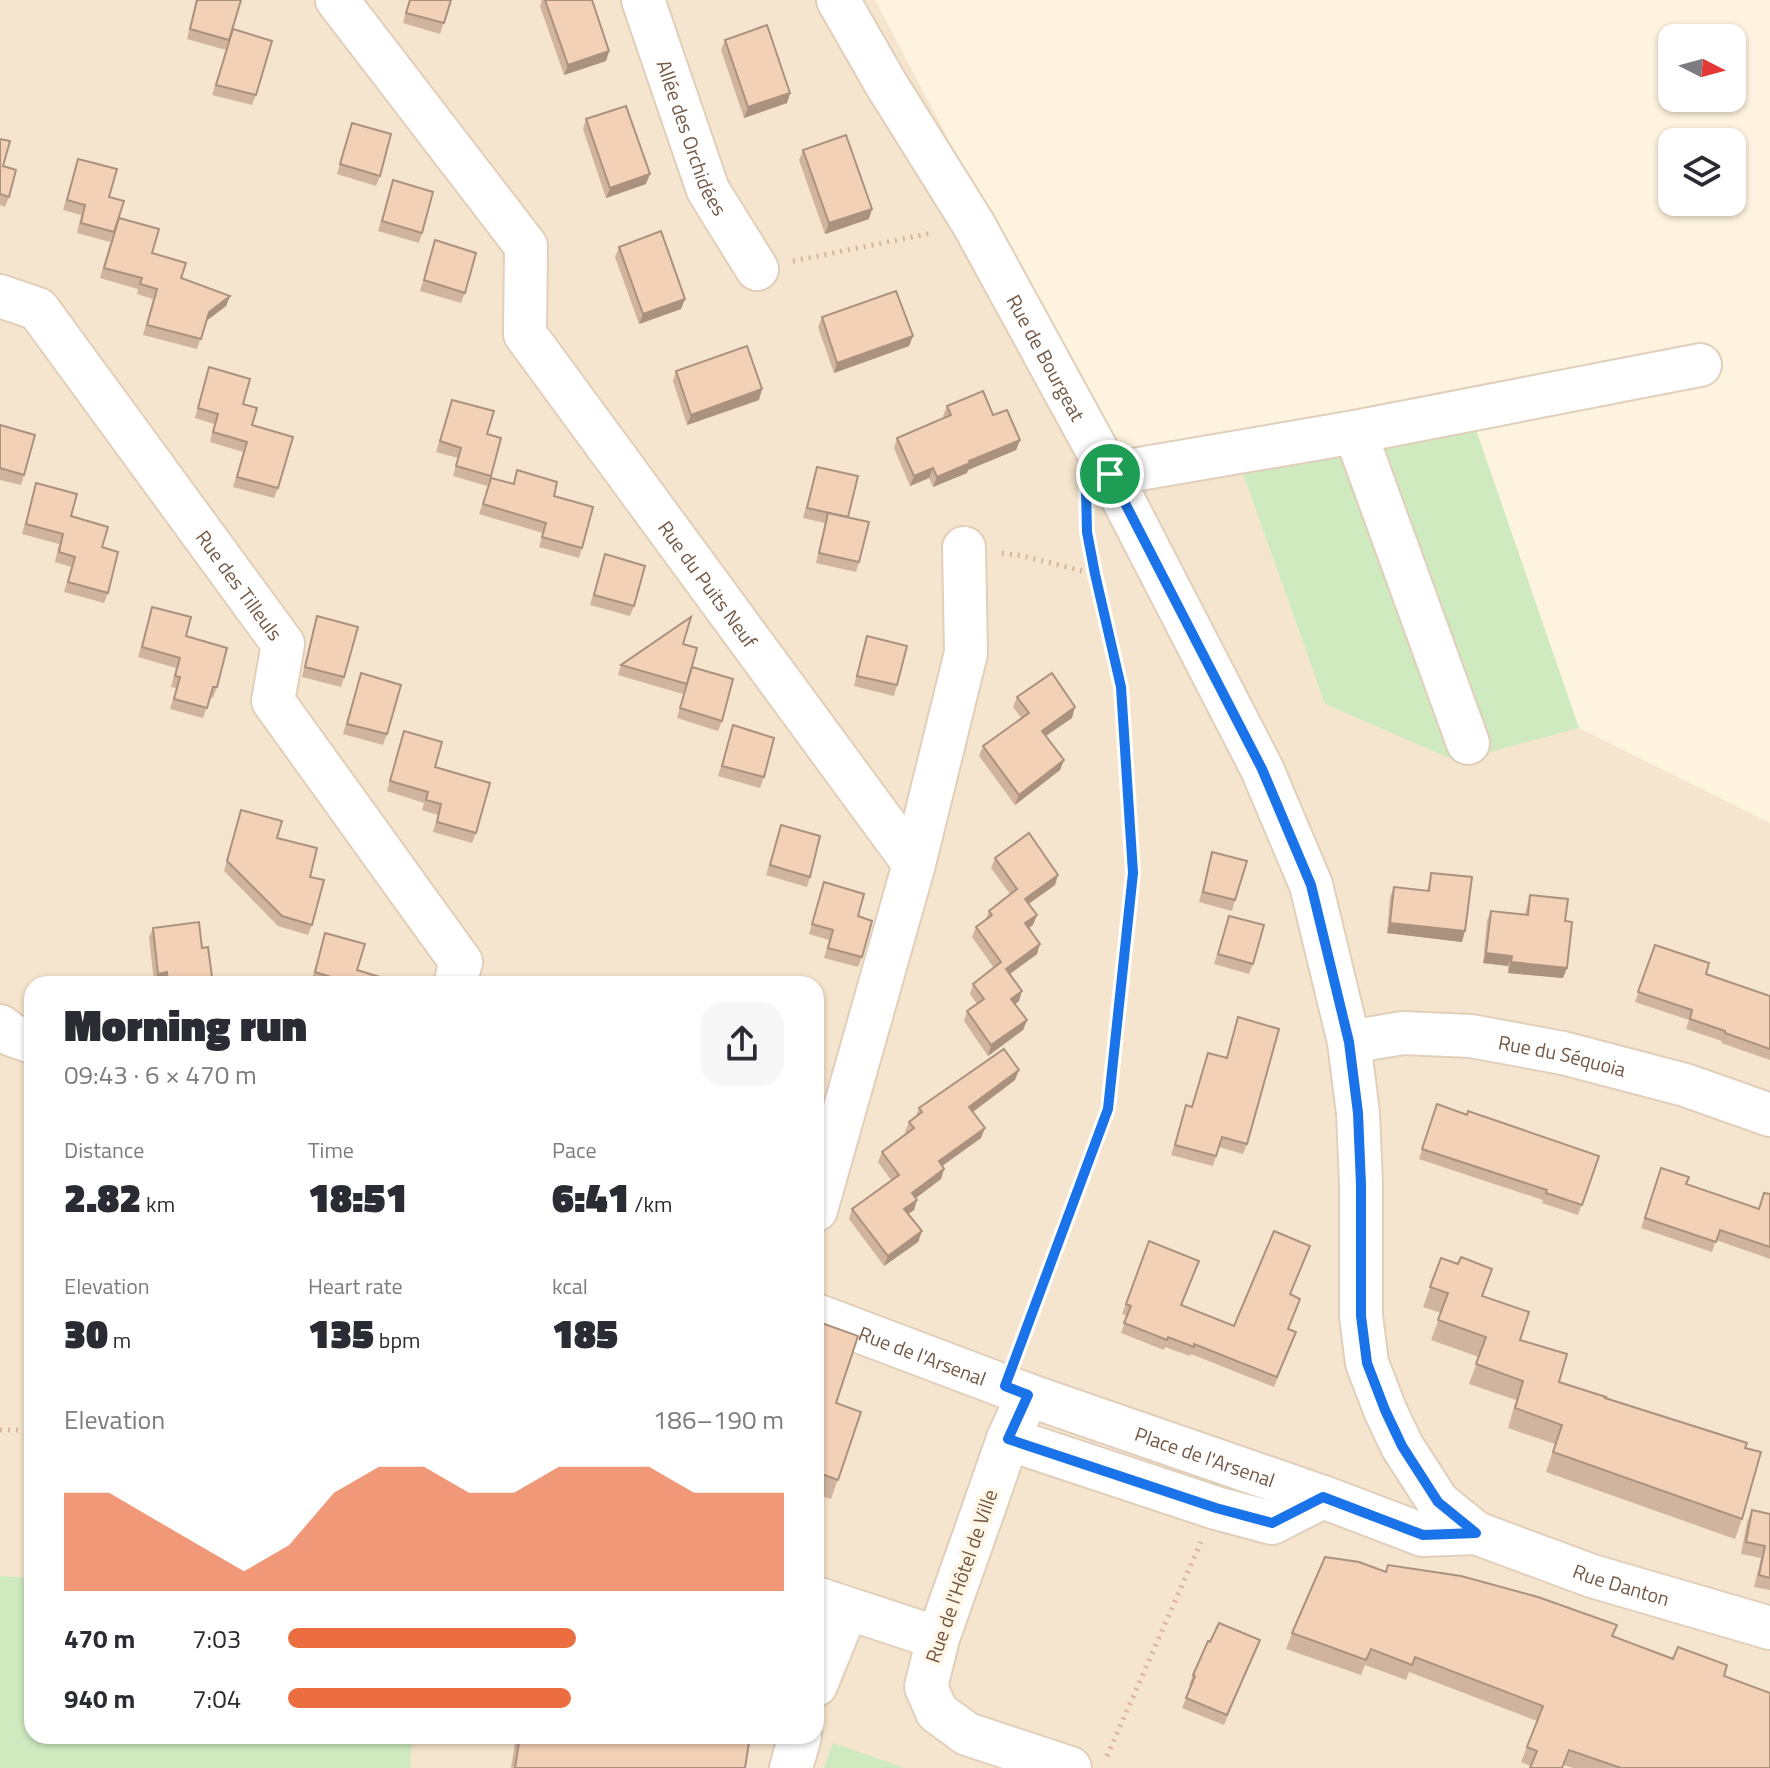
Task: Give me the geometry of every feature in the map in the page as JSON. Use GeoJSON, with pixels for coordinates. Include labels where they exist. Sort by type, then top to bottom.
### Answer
{"type":"FeatureCollection","features":[{"type":"Feature","properties":{"kind":"street","name":"Rue du Puits Neuf"},"geometry":{"type":"LineString","coordinates":[[337,0],[526,246],[525,334],[914,864]]}},
{"type":"Feature","properties":{"kind":"street","name":"Allée des Orchidées"},"geometry":{"type":"LineString","coordinates":[[643,0],[708,190],[757,269]]}},
{"type":"Feature","properties":{"kind":"street","name":"Rue de Bourgeat"},"geometry":{"type":"LineString","coordinates":[[838,0],[974,225],[1110,474],[1262,769],[1305,870],[1349,1042],[1358,1113],[1361,1316],[1367,1363],[1402,1446],[1438,1502],[1476,1533]]}},
{"type":"Feature","properties":{"kind":"street","name":"Rue des Tilleuls"},"geometry":{"type":"LineString","coordinates":[[0,296],[38,309],[283,644],[273,701],[461,962],[457,976]]}},
{"type":"Feature","properties":{"kind":"street"},"geometry":{"type":"LineString","coordinates":[[1110,474],[1355,432],[1700,365]]}},
{"type":"Feature","properties":{"kind":"street"},"geometry":{"type":"LineString","coordinates":[[1355,432],[1468,743]]}},
{"type":"Feature","properties":{"kind":"street"},"geometry":{"type":"LineString","coordinates":[[824,1182],[914,864],[966,653],[964,548]]}},
{"type":"Feature","properties":{"kind":"street"},"geometry":{"type":"LineString","coordinates":[[0,1026],[24,1039]]}},
{"type":"Feature","properties":{"kind":"street","name":"Rue du Séquoia"},"geometry":{"type":"LineString","coordinates":[[1349,1042],[1403,1033],[1471,1036],[1563,1053],[1685,1085],[1770,1115]]}},
{"type":"Feature","properties":{"kind":"street","name":"Rue de l'Arsenal"},"geometry":{"type":"LineString","coordinates":[[824,1318],[1017,1390]]}},
{"type":"Feature","properties":{"kind":"street","name":"Rue de l'Hôtel de Ville"},"geometry":{"type":"LineString","coordinates":[[1017,1390],[1008,1439],[938,1638],[926,1687],[937,1712],[967,1734],[1070,1768]]}},
{"type":"Feature","properties":{"kind":"street","name":"Place de l'Arsenal"},"geometry":{"type":"LineString","coordinates":[[1017,1390],[1423,1535],[1476,1533]]}},
{"type":"Feature","properties":{"kind":"street"},"geometry":{"type":"LineString","coordinates":[[1008,1439],[1216,1508],[1272,1523],[1323,1497]]}},
{"type":"Feature","properties":{"kind":"street","name":"Rue Danton"},"geometry":{"type":"LineString","coordinates":[[1476,1533],[1592,1576],[1770,1628]]}},
{"type":"Feature","properties":{"kind":"street"},"geometry":{"type":"LineString","coordinates":[[824,1642],[831,1604],[938,1638]]}},
{"type":"Feature","properties":{"kind":"street"},"geometry":{"type":"LineString","coordinates":[[791,1768],[798,1744]]}},
{"type":"Feature","properties":{"kind":"path"},"geometry":{"type":"LineString","coordinates":[[757,269],[974,225]]}},
{"type":"Feature","properties":{"kind":"path"},"geometry":{"type":"LineString","coordinates":[[1017,1390],[1108,1109],[1133,873],[1121,687],[1087,532],[1086,489],[1110,474]]}},
{"type":"Feature","properties":{"kind":"path"},"geometry":{"type":"LineString","coordinates":[[1023,556],[1095,574]]}},
{"type":"Feature","properties":{"kind":"path"},"geometry":{"type":"LineString","coordinates":[[0,1430],[24,1430]]}},
{"type":"Feature","properties":{"kind":"path"},"geometry":{"type":"LineString","coordinates":[[1102,1768],[1216,1508]]}},
{"type":"Feature","properties":{"kind":"shaded area"},"geometry":{"type":"Polygon","coordinates":[[[0,0],[875,0],[1132,487],[1241,468],[1325,704],[1456,760],[1579,728],[1770,823],[1770,1768],[0,1768],[0,0]]]}},
{"type":"Feature","properties":{"kind":"green space"},"geometry":{"type":"Polygon","coordinates":[[[1472,418],[1579,728],[1456,761],[1325,704],[1241,468],[1472,418]]]}},
{"type":"Feature","properties":{"kind":"green space"},"geometry":{"type":"Polygon","coordinates":[[[0,1576],[24,1578],[24,1744],[412,1744],[410,1768],[0,1768],[0,1576]]]}},
{"type":"Feature","properties":{"kind":"green space"},"geometry":{"type":"Polygon","coordinates":[[[833,1743],[905,1768],[824,1768],[833,1743]]]}},
{"type":"Feature","properties":{"kind":"building"},"geometry":{"type":"Polygon","coordinates":[[[197,0],[241,0],[229,40],[190,29],[197,0]]]}},
{"type":"Feature","properties":{"kind":"building"},"geometry":{"type":"Polygon","coordinates":[[[410,0],[451,0],[444,23],[406,13],[410,0]]]}},
{"type":"Feature","properties":{"kind":"building"},"geometry":{"type":"Polygon","coordinates":[[[545,0],[592,0],[609,51],[568,65],[545,0]]]}},
{"type":"Feature","properties":{"kind":"building"},"geometry":{"type":"Polygon","coordinates":[[[767,25],[790,93],[748,107],[725,40],[767,25]]]}},
{"type":"Feature","properties":{"kind":"building"},"geometry":{"type":"Polygon","coordinates":[[[233,29],[272,41],[256,95],[216,85],[233,29]]]}},
{"type":"Feature","properties":{"kind":"building"},"geometry":{"type":"Polygon","coordinates":[[[626,106],[650,174],[610,188],[586,119],[626,106]]]}},
{"type":"Feature","properties":{"kind":"building"},"geometry":{"type":"Polygon","coordinates":[[[352,123],[391,134],[380,176],[340,164],[352,123]]]}},
{"type":"Feature","properties":{"kind":"building"},"geometry":{"type":"Polygon","coordinates":[[[846,135],[872,209],[829,223],[803,150],[846,135]]]}},
{"type":"Feature","properties":{"kind":"building"},"geometry":{"type":"Polygon","coordinates":[[[0,139],[10,141],[3,166],[16,170],[9,197],[0,194],[0,139]]]}},
{"type":"Feature","properties":{"kind":"building"},"geometry":{"type":"Polygon","coordinates":[[[78,159],[117,169],[109,197],[124,201],[114,232],[81,223],[85,205],[67,200],[78,159]]]}},
{"type":"Feature","properties":{"kind":"building"},"geometry":{"type":"Polygon","coordinates":[[[393,180],[433,192],[422,233],[382,221],[393,180]]]}},
{"type":"Feature","properties":{"kind":"building"},"geometry":{"type":"Polygon","coordinates":[[[119,218],[159,229],[152,253],[186,263],[181,278],[230,296],[209,312],[201,339],[147,325],[157,289],[140,284],[142,278],[104,268],[119,218]]]}},
{"type":"Feature","properties":{"kind":"building"},"geometry":{"type":"Polygon","coordinates":[[[661,231],[685,299],[643,314],[619,247],[661,231]]]}},
{"type":"Feature","properties":{"kind":"building"},"geometry":{"type":"Polygon","coordinates":[[[435,240],[476,253],[465,293],[424,280],[435,240]]]}},
{"type":"Feature","properties":{"kind":"building"},"geometry":{"type":"Polygon","coordinates":[[[896,291],[913,336],[837,363],[822,317],[896,291]]]}},
{"type":"Feature","properties":{"kind":"building"},"geometry":{"type":"Polygon","coordinates":[[[747,346],[762,389],[691,415],[676,371],[747,346]]]}},
{"type":"Feature","properties":{"kind":"building"},"geometry":{"type":"Polygon","coordinates":[[[209,367],[250,379],[243,404],[257,408],[252,425],[293,437],[278,488],[237,477],[247,442],[213,432],[218,414],[198,408],[209,367]]]}},
{"type":"Feature","properties":{"kind":"building"},"geometry":{"type":"Polygon","coordinates":[[[983,391],[993,415],[1007,410],[1020,440],[937,477],[933,468],[914,476],[897,438],[951,415],[947,406],[983,391]]]}},
{"type":"Feature","properties":{"kind":"building"},"geometry":{"type":"Polygon","coordinates":[[[452,400],[494,411],[487,434],[501,438],[491,476],[456,466],[461,448],[440,441],[452,400]]]}},
{"type":"Feature","properties":{"kind":"building"},"geometry":{"type":"Polygon","coordinates":[[[0,425],[35,435],[24,475],[0,468],[0,425]]]}},
{"type":"Feature","properties":{"kind":"building"},"geometry":{"type":"Polygon","coordinates":[[[817,467],[858,476],[848,517],[807,508],[817,467]]]}},
{"type":"Feature","properties":{"kind":"building"},"geometry":{"type":"Polygon","coordinates":[[[517,470],[557,482],[554,496],[593,507],[582,548],[542,537],[546,523],[483,504],[491,478],[514,484],[517,470]]]}},
{"type":"Feature","properties":{"kind":"building"},"geometry":{"type":"Polygon","coordinates":[[[36,483],[77,494],[71,516],[108,527],[102,547],[118,552],[108,593],[68,582],[75,557],[59,552],[63,534],[26,524],[36,483]]]}},
{"type":"Feature","properties":{"kind":"building"},"geometry":{"type":"Polygon","coordinates":[[[828,513],[869,522],[859,562],[819,553],[828,513]]]}},
{"type":"Feature","properties":{"kind":"building"},"geometry":{"type":"Polygon","coordinates":[[[605,554],[645,566],[634,606],[594,595],[605,554]]]}},
{"type":"Feature","properties":{"kind":"building"},"geometry":{"type":"Polygon","coordinates":[[[152,607],[191,617],[186,636],[227,648],[217,687],[213,687],[207,708],[174,699],[180,677],[175,676],[180,658],[142,647],[152,607]]]}},
{"type":"Feature","properties":{"kind":"building"},"geometry":{"type":"Polygon","coordinates":[[[317,616],[358,627],[344,677],[305,667],[317,616]]]}},
{"type":"Feature","properties":{"kind":"building"},"geometry":{"type":"Polygon","coordinates":[[[691,617],[683,644],[697,648],[687,684],[621,665],[691,617]]]}},
{"type":"Feature","properties":{"kind":"building"},"geometry":{"type":"Polygon","coordinates":[[[867,636],[907,646],[897,685],[857,676],[867,636]]]}},
{"type":"Feature","properties":{"kind":"building"},"geometry":{"type":"Polygon","coordinates":[[[692,667],[733,679],[722,721],[680,708],[692,667]]]}},
{"type":"Feature","properties":{"kind":"building"},"geometry":{"type":"Polygon","coordinates":[[[361,673],[401,685],[387,734],[347,724],[361,673]]]}},
{"type":"Feature","properties":{"kind":"building"},"geometry":{"type":"Polygon","coordinates":[[[1052,673],[1075,707],[1042,731],[1064,760],[1019,795],[983,746],[1029,713],[1017,697],[1052,673]]]}},
{"type":"Feature","properties":{"kind":"building"},"geometry":{"type":"Polygon","coordinates":[[[733,725],[774,738],[764,777],[722,766],[733,725]]]}},
{"type":"Feature","properties":{"kind":"building"},"geometry":{"type":"Polygon","coordinates":[[[404,731],[442,742],[435,767],[490,783],[476,833],[437,822],[441,804],[426,800],[428,792],[390,781],[404,731]]]}},
{"type":"Feature","properties":{"kind":"building"},"geometry":{"type":"Polygon","coordinates":[[[241,810],[282,821],[277,838],[317,848],[310,877],[324,880],[312,925],[282,916],[227,861],[241,810]]]}},
{"type":"Feature","properties":{"kind":"building"},"geometry":{"type":"Polygon","coordinates":[[[781,825],[820,836],[810,877],[770,865],[781,825]]]}},
{"type":"Feature","properties":{"kind":"building"},"geometry":{"type":"Polygon","coordinates":[[[1029,833],[1058,875],[1025,899],[1037,915],[1025,923],[1040,944],[1006,969],[1022,991],[1011,999],[1027,1020],[991,1045],[967,1011],[984,999],[973,984],[1001,962],[976,927],[992,915],[989,911],[1017,889],[995,858],[1029,833]]]}},
{"type":"Feature","properties":{"kind":"building"},"geometry":{"type":"Polygon","coordinates":[[[1212,852],[1247,861],[1235,900],[1203,892],[1212,852]]]}},
{"type":"Feature","properties":{"kind":"building"},"geometry":{"type":"Polygon","coordinates":[[[1431,873],[1472,877],[1465,931],[1390,923],[1394,887],[1429,891],[1431,873]]]}},
{"type":"Feature","properties":{"kind":"building"},"geometry":{"type":"Polygon","coordinates":[[[824,882],[864,894],[858,916],[872,921],[862,957],[828,948],[833,930],[812,924],[824,882]]]}},
{"type":"Feature","properties":{"kind":"building"},"geometry":{"type":"Polygon","coordinates":[[[1530,895],[1568,899],[1565,921],[1572,922],[1567,968],[1511,962],[1512,956],[1486,953],[1491,911],[1528,915],[1530,895]]]}},
{"type":"Feature","properties":{"kind":"building"},"geometry":{"type":"Polygon","coordinates":[[[1229,916],[1264,925],[1253,964],[1218,954],[1229,916]]]}},
{"type":"Feature","properties":{"kind":"building"},"geometry":{"type":"Polygon","coordinates":[[[199,922],[202,948],[208,947],[212,976],[158,974],[153,928],[199,922]]]}},
{"type":"Feature","properties":{"kind":"building"},"geometry":{"type":"Polygon","coordinates":[[[325,933],[365,944],[357,970],[376,976],[328,976],[315,972],[325,933]]]}},
{"type":"Feature","properties":{"kind":"building"},"geometry":{"type":"Polygon","coordinates":[[[1655,945],[1709,963],[1706,974],[1770,996],[1770,1049],[1690,1019],[1692,1010],[1638,992],[1655,945]]]}},
{"type":"Feature","properties":{"kind":"building"},"geometry":{"type":"Polygon","coordinates":[[[1238,1017],[1279,1029],[1247,1144],[1222,1137],[1216,1156],[1175,1145],[1186,1105],[1192,1107],[1208,1053],[1227,1058],[1238,1017]]]}},
{"type":"Feature","properties":{"kind":"building"},"geometry":{"type":"Polygon","coordinates":[[[1004,1049],[1019,1070],[969,1107],[985,1128],[939,1161],[944,1169],[912,1193],[917,1200],[904,1209],[922,1231],[888,1256],[852,1209],[899,1175],[882,1152],[914,1128],[909,1122],[922,1112],[919,1108],[1004,1049]]]}},
{"type":"Feature","properties":{"kind":"building"},"geometry":{"type":"Polygon","coordinates":[[[1437,1104],[1467,1115],[1468,1111],[1599,1156],[1582,1205],[1546,1193],[1547,1190],[1422,1149],[1437,1104]]]}},
{"type":"Feature","properties":{"kind":"building"},"geometry":{"type":"Polygon","coordinates":[[[1661,1168],[1689,1177],[1686,1184],[1759,1209],[1764,1193],[1770,1194],[1770,1247],[1720,1230],[1716,1242],[1645,1218],[1661,1168]]]}},
{"type":"Feature","properties":{"kind":"building"},"geometry":{"type":"Polygon","coordinates":[[[1274,1231],[1310,1246],[1290,1294],[1300,1299],[1288,1329],[1296,1332],[1277,1377],[1194,1344],[1194,1347],[1168,1337],[1167,1340],[1124,1323],[1131,1306],[1126,1304],[1149,1241],[1199,1261],[1181,1305],[1234,1326],[1274,1231]]]}},
{"type":"Feature","properties":{"kind":"building"},"geometry":{"type":"Polygon","coordinates":[[[1461,1257],[1492,1269],[1482,1296],[1529,1312],[1520,1340],[1567,1354],[1559,1382],[1747,1443],[1745,1448],[1761,1452],[1742,1519],[1553,1452],[1562,1425],[1515,1408],[1523,1381],[1476,1364],[1486,1337],[1438,1320],[1448,1293],[1430,1287],[1441,1258],[1458,1264],[1461,1257]]]}},
{"type":"Feature","properties":{"kind":"building"},"geometry":{"type":"Polygon","coordinates":[[[824,1324],[858,1336],[836,1403],[861,1412],[838,1480],[824,1475],[824,1324]]]}},
{"type":"Feature","properties":{"kind":"building"},"geometry":{"type":"Polygon","coordinates":[[[1752,1510],[1770,1514],[1770,1578],[1759,1575],[1765,1546],[1746,1542],[1752,1510]]]}},
{"type":"Feature","properties":{"kind":"building"},"geometry":{"type":"Polygon","coordinates":[[[1325,1557],[1359,1562],[1386,1572],[1388,1565],[1461,1576],[1538,1597],[1617,1625],[1612,1636],[1673,1659],[1678,1647],[1727,1665],[1724,1676],[1770,1693],[1770,1768],[1621,1768],[1569,1750],[1562,1768],[1530,1768],[1537,1751],[1527,1747],[1543,1706],[1415,1657],[1412,1665],[1371,1649],[1366,1660],[1292,1633],[1325,1557]]]}},
{"type":"Feature","properties":{"kind":"building"},"geometry":{"type":"Polygon","coordinates":[[[1219,1623],[1260,1640],[1227,1715],[1186,1698],[1193,1675],[1219,1623]]]}},
{"type":"Feature","properties":{"kind":"building"},"geometry":{"type":"Polygon","coordinates":[[[519,1744],[749,1744],[745,1768],[515,1768],[519,1744]]]}},
{"type":"Feature","properties":{"kind":"route"},"geometry":{"type":"LineString","coordinates":[[1110,474],[1262,769],[1311,885],[1349,1042],[1358,1113],[1361,1316],[1367,1363],[1402,1446],[1438,1502],[1476,1533],[1423,1535],[1323,1497],[1272,1523],[1216,1508],[1008,1439],[1028,1395],[1005,1386],[1108,1109],[1133,873],[1121,687],[1087,532],[1086,489],[1110,474]]}}]}
